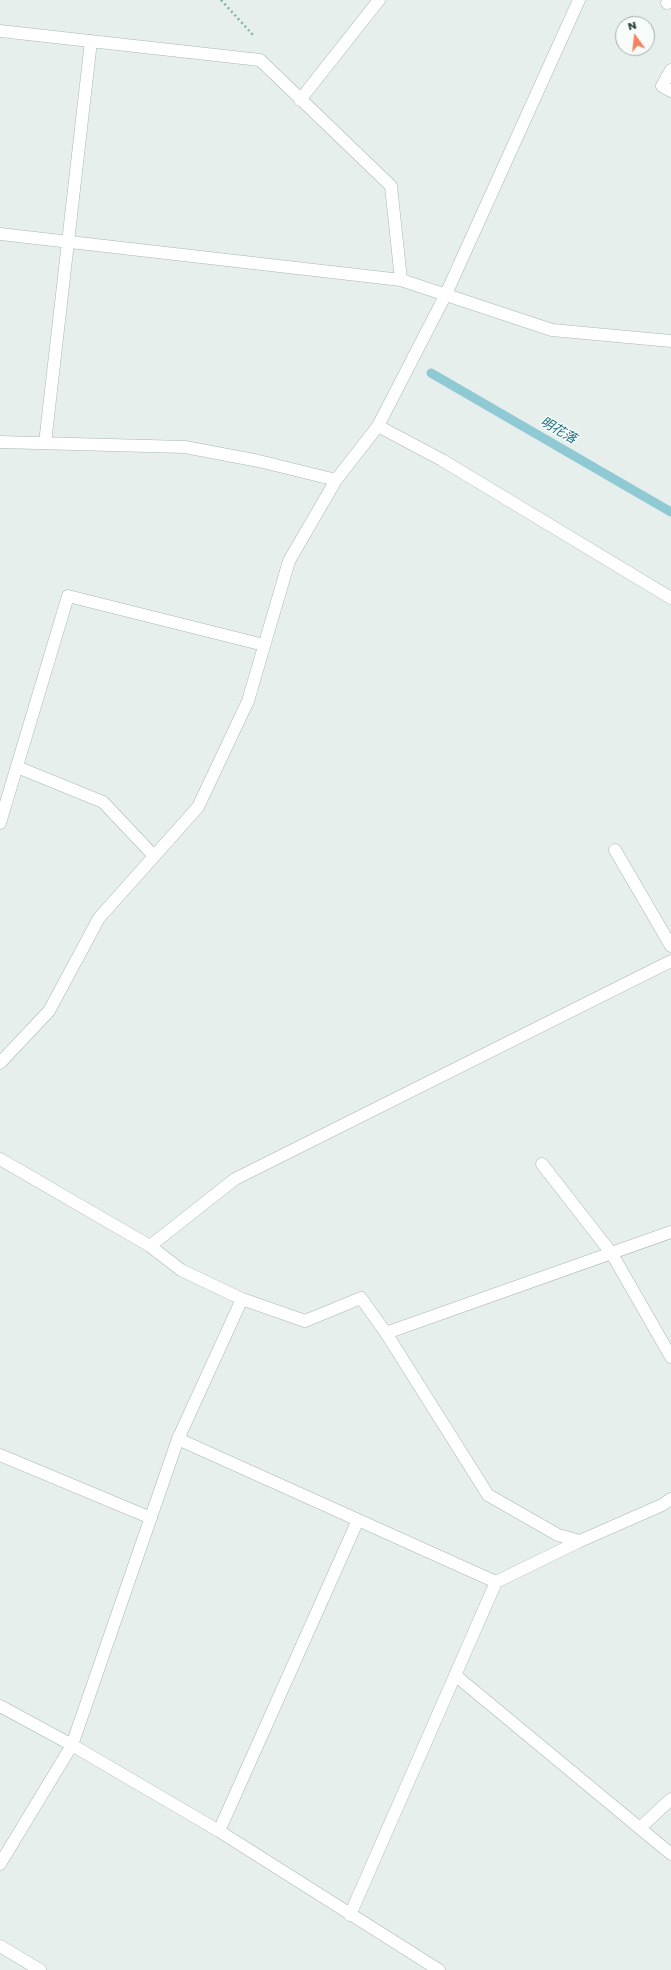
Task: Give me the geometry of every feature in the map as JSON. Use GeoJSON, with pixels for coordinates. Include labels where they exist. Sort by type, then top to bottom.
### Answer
{"type":"FeatureCollection","features":[{"type":"Feature","properties":{"kind":"street"},"geometry":{"type":"LineString","coordinates":[[300,100],[379,0]]}},
{"type":"Feature","properties":{"kind":"street"},"geometry":{"type":"LineString","coordinates":[[0,1063],[49,1011],[99,918],[198,807],[248,701],[289,561],[336,480],[378,426],[446,294],[579,0]]}},
{"type":"Feature","properties":{"kind":"street"},"geometry":{"type":"LineString","coordinates":[[0,30],[260,60],[300,100],[392,186],[401,280]]}},
{"type":"Feature","properties":{"kind":"street"},"geometry":{"type":"LineString","coordinates":[[45,443],[92,41]]}},
{"type":"Feature","properties":{"kind":"street"},"geometry":{"type":"LineString","coordinates":[[671,70],[662,86],[671,91]]}},
{"type":"Feature","properties":{"kind":"street"},"geometry":{"type":"LineString","coordinates":[[0,234],[401,280],[552,330],[671,341]]}},
{"type":"Feature","properties":{"kind":"street"},"geometry":{"type":"LineString","coordinates":[[378,426],[442,460],[671,598]]}},
{"type":"Feature","properties":{"kind":"street"},"geometry":{"type":"LineString","coordinates":[[0,442],[185,447],[258,461],[336,480]]}},
{"type":"Feature","properties":{"kind":"street"},"geometry":{"type":"LineString","coordinates":[[0,823],[68,596],[264,645]]}},
{"type":"Feature","properties":{"kind":"street"},"geometry":{"type":"LineString","coordinates":[[17,767],[103,802],[154,856]]}},
{"type":"Feature","properties":{"kind":"street"},"geometry":{"type":"LineString","coordinates":[[616,850],[671,946]]}},
{"type":"Feature","properties":{"kind":"street"},"geometry":{"type":"LineString","coordinates":[[150,1246],[235,1179],[671,961]]}},
{"type":"Feature","properties":{"kind":"street"},"geometry":{"type":"LineString","coordinates":[[0,1159],[150,1246],[181,1270],[242,1299],[305,1321],[361,1298],[386,1333],[488,1495],[558,1535],[580,1541]]}},
{"type":"Feature","properties":{"kind":"street"},"geometry":{"type":"LineString","coordinates":[[542,1164],[612,1254],[671,1357]]}},
{"type":"Feature","properties":{"kind":"street"},"geometry":{"type":"LineString","coordinates":[[386,1333],[671,1232]]}},
{"type":"Feature","properties":{"kind":"street"},"geometry":{"type":"LineString","coordinates":[[0,1864],[72,1745],[178,1438],[242,1299]]}},
{"type":"Feature","properties":{"kind":"street"},"geometry":{"type":"LineString","coordinates":[[178,1438],[496,1582]]}},
{"type":"Feature","properties":{"kind":"street"},"geometry":{"type":"LineString","coordinates":[[0,1454],[151,1518]]}},
{"type":"Feature","properties":{"kind":"street"},"geometry":{"type":"LineString","coordinates":[[350,1915],[496,1582],[580,1541],[662,1505],[671,1499]]}},
{"type":"Feature","properties":{"kind":"street"},"geometry":{"type":"LineString","coordinates":[[219,1831],[358,1520]]}},
{"type":"Feature","properties":{"kind":"street"},"geometry":{"type":"LineString","coordinates":[[455,1675],[671,1854]]}},
{"type":"Feature","properties":{"kind":"street"},"geometry":{"type":"LineString","coordinates":[[0,1706],[72,1745],[219,1831],[439,1970]]}},
{"type":"Feature","properties":{"kind":"street"},"geometry":{"type":"LineString","coordinates":[[640,1828],[671,1800]]}},
{"type":"Feature","properties":{"kind":"street"},"geometry":{"type":"LineString","coordinates":[[0,1946],[40,1970]]}},
{"type":"Feature","properties":{"kind":"path"},"geometry":{"type":"LineString","coordinates":[[221,0],[263,46],[260,60]]}},
{"type":"Feature","properties":{"kind":"waterway","name":"明花落"},"geometry":{"type":"LineString","coordinates":[[431,373],[671,512]]}}]}
